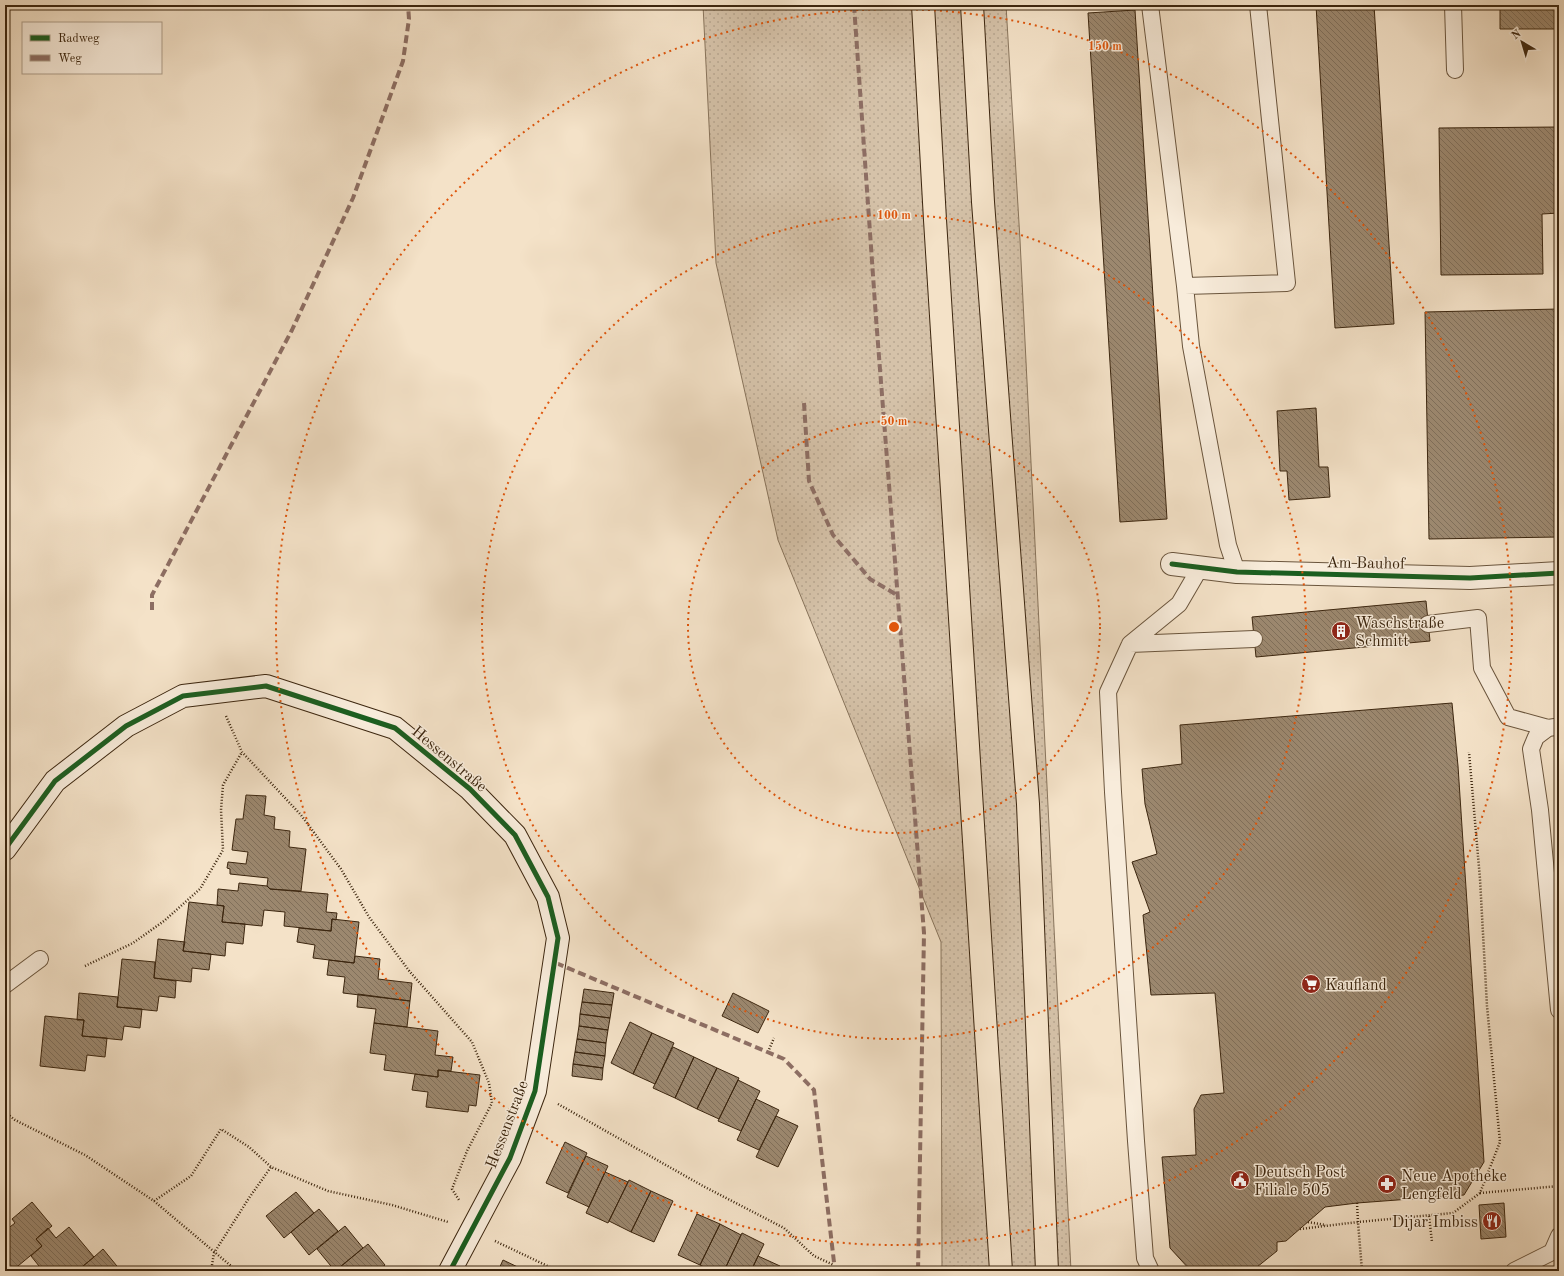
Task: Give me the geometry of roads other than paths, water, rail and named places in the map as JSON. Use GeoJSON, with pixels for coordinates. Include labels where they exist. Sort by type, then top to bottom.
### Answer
{"type":"FeatureCollection","features":[{"type":"Feature","properties":{"kind":"highway"},"geometry":{"type":"LineString","coordinates":[[923,5],[934,212],[1001,1271]]}},
{"type":"Feature","properties":{"kind":"highway"},"geometry":{"type":"LineString","coordinates":[[972,5],[984,218],[1028,804],[1047,1271]]}},
{"type":"Feature","properties":{"kind":"street","name":"Am Bauhof"},"geometry":{"type":"LineString","coordinates":[[1172,564],[1236,572],[1470,578],[1559,573]]}},
{"type":"Feature","properties":{"kind":"street","name":"Hessenstraße"},"geometry":{"type":"LineString","coordinates":[[5,849],[55,781],[126,726],[183,696],[266,686],[395,728],[470,789],[516,835],[548,897],[558,938],[535,1091],[510,1158],[450,1271]]}},
{"type":"Feature","properties":{"kind":"lane"},"geometry":{"type":"LineString","coordinates":[[1150,5],[1186,286],[1191,346],[1228,545],[1236,572]]}},
{"type":"Feature","properties":{"kind":"lane"},"geometry":{"type":"LineString","coordinates":[[1186,286],[1287,283],[1258,5]]}},
{"type":"Feature","properties":{"kind":"lane"},"geometry":{"type":"LineString","coordinates":[[1452,5],[1455,70]]}},
{"type":"Feature","properties":{"kind":"lane"},"geometry":{"type":"LineString","coordinates":[[1148,1265],[1136,1141],[1113,792],[1108,692],[1130,644],[1179,604],[1200,568]]}},
{"type":"Feature","properties":{"kind":"lane"},"geometry":{"type":"LineString","coordinates":[[1428,624],[1478,618],[1482,668],[1508,717],[1554,727]]}},
{"type":"Feature","properties":{"kind":"lane"},"geometry":{"type":"LineString","coordinates":[[1130,644],[1254,639]]}},
{"type":"Feature","properties":{"kind":"lane"},"geometry":{"type":"LineString","coordinates":[[1554,727],[1536,737],[1531,749],[1540,810],[1559,1010]]}},
{"type":"Feature","properties":{"kind":"lane"},"geometry":{"type":"LineString","coordinates":[[5,985],[40,959]]}},
{"type":"Feature","properties":{"kind":"lane"},"geometry":{"type":"LineString","coordinates":[[1514,1271],[1552,1252],[1559,1236]]}},
{"type":"Feature","properties":{"kind":"place","name":"Waschstraße Schmitt"},"geometry":{"type":"Point","coordinates":[1341,631]}},
{"type":"Feature","properties":{"kind":"place","name":"Kaufland"},"geometry":{"type":"Point","coordinates":[1311,984]}},
{"type":"Feature","properties":{"kind":"place","name":"Deutsch Post Filiale 505"},"geometry":{"type":"Point","coordinates":[1240,1180]}},
{"type":"Feature","properties":{"kind":"place","name":"Neue Apotheke Lengfeld"},"geometry":{"type":"Point","coordinates":[1387,1184]}},
{"type":"Feature","properties":{"kind":"place","name":"Dijar Imbiss"},"geometry":{"type":"Point","coordinates":[1492,1221]}}]}
